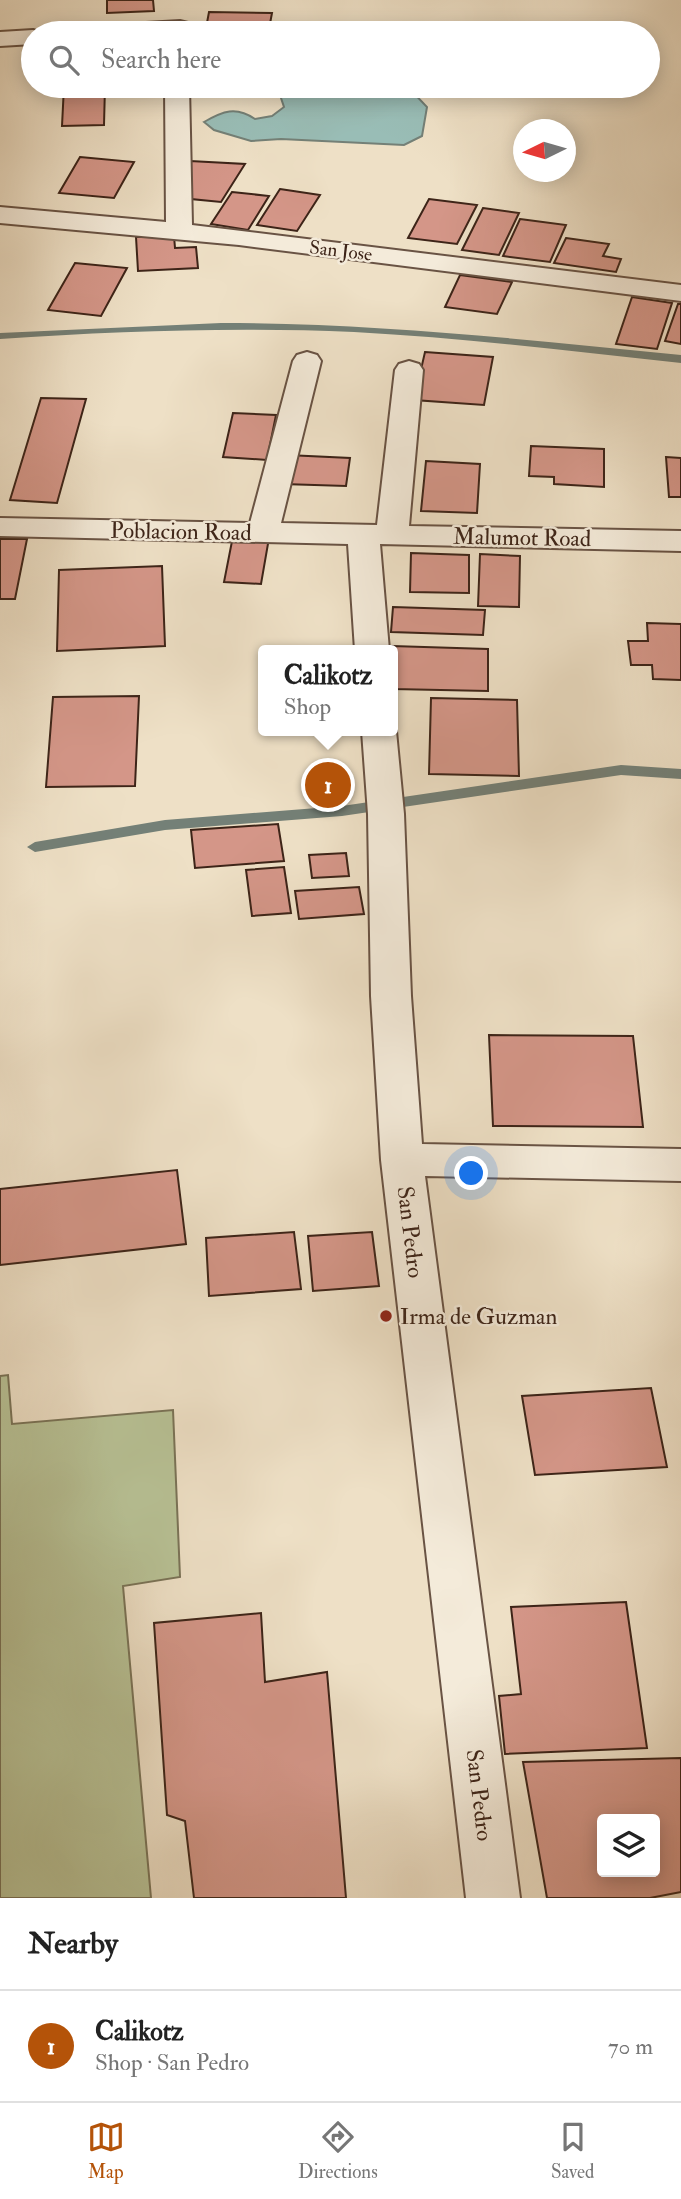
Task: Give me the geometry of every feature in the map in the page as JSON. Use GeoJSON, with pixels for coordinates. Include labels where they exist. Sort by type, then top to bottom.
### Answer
{"type":"FeatureCollection","features":[{"type":"Feature","properties":{"kind":"street"},"geometry":{"type":"LineString","coordinates":[[0,39],[21,38]]}},
{"type":"Feature","properties":{"kind":"street"},"geometry":{"type":"LineString","coordinates":[[177,98],[180,231]]}},
{"type":"Feature","properties":{"kind":"street","name":"San Jose"},"geometry":{"type":"LineString","coordinates":[[0,215],[180,231],[681,293]]}},
{"type":"Feature","properties":{"kind":"street"},"geometry":{"type":"LineString","coordinates":[[263,533],[307,361]]}},
{"type":"Feature","properties":{"kind":"street"},"geometry":{"type":"LineString","coordinates":[[372,645],[377,533],[409,370]]}},
{"type":"Feature","properties":{"kind":"street","name":"Poblacion Road"},"geometry":{"type":"LineString","coordinates":[[0,527],[377,533]]}},
{"type":"Feature","properties":{"kind":"street","name":"Malumot Road"},"geometry":{"type":"LineString","coordinates":[[377,533],[681,541]]}},
{"type":"Feature","properties":{"kind":"street","name":"San Pedro"},"geometry":{"type":"LineString","coordinates":[[379,736],[385,806],[391,996],[402,1160],[493,1898]]}},
{"type":"Feature","properties":{"kind":"street"},"geometry":{"type":"LineString","coordinates":[[402,1160],[681,1165]]}},
{"type":"Feature","properties":{"kind":"green space"},"geometry":{"type":"Polygon","coordinates":[[[8,1375],[12,1424],[173,1410],[180,1577],[123,1586],[151,1898],[0,1898],[0,1376],[8,1375]]]}},
{"type":"Feature","properties":{"kind":"water"},"geometry":{"type":"Polygon","coordinates":[[[281,98],[418,98],[427,107],[422,136],[404,145],[281,139],[251,141],[214,130],[204,122],[217,115],[236,111],[255,119],[272,116],[284,107],[281,98]]]}},
{"type":"Feature","properties":{"kind":"building"},"geometry":{"type":"Polygon","coordinates":[[[107,0],[153,0],[154,11],[107,13],[107,0]]]}},
{"type":"Feature","properties":{"kind":"building"},"geometry":{"type":"Polygon","coordinates":[[[209,12],[272,13],[270,21],[207,21],[209,12]]]}},
{"type":"Feature","properties":{"kind":"building"},"geometry":{"type":"Polygon","coordinates":[[[63,98],[105,98],[104,125],[62,126],[63,98]]]}},
{"type":"Feature","properties":{"kind":"building"},"geometry":{"type":"Polygon","coordinates":[[[80,157],[134,162],[114,198],[59,193],[80,157]]]}},
{"type":"Feature","properties":{"kind":"building"},"geometry":{"type":"Polygon","coordinates":[[[190,161],[245,164],[221,202],[191,199],[190,161]]]}},
{"type":"Feature","properties":{"kind":"building"},"geometry":{"type":"Polygon","coordinates":[[[280,189],[320,195],[297,231],[257,225],[280,189]]]}},
{"type":"Feature","properties":{"kind":"building"},"geometry":{"type":"Polygon","coordinates":[[[232,192],[269,196],[248,230],[211,224],[232,192]]]}},
{"type":"Feature","properties":{"kind":"building"},"geometry":{"type":"Polygon","coordinates":[[[429,199],[477,205],[457,244],[408,238],[429,199]]]}},
{"type":"Feature","properties":{"kind":"building"},"geometry":{"type":"Polygon","coordinates":[[[483,208],[519,213],[499,255],[462,250],[483,208]]]}},
{"type":"Feature","properties":{"kind":"building"},"geometry":{"type":"Polygon","coordinates":[[[520,219],[566,225],[550,262],[503,256],[520,219]]]}},
{"type":"Feature","properties":{"kind":"building"},"geometry":{"type":"Polygon","coordinates":[[[174,236],[175,248],[196,247],[198,268],[138,271],[136,237],[174,236]]]}},
{"type":"Feature","properties":{"kind":"building"},"geometry":{"type":"Polygon","coordinates":[[[566,238],[609,244],[603,256],[621,259],[616,272],[554,263],[566,238]]]}},
{"type":"Feature","properties":{"kind":"building"},"geometry":{"type":"Polygon","coordinates":[[[75,263],[127,268],[101,316],[48,310],[75,263]]]}},
{"type":"Feature","properties":{"kind":"building"},"geometry":{"type":"Polygon","coordinates":[[[460,275],[512,282],[497,314],[445,307],[460,275]]]}},
{"type":"Feature","properties":{"kind":"building"},"geometry":{"type":"Polygon","coordinates":[[[632,297],[672,303],[657,349],[616,344],[632,297]]]}},
{"type":"Feature","properties":{"kind":"building"},"geometry":{"type":"Polygon","coordinates":[[[678,304],[681,304],[681,344],[665,341],[678,304]]]}},
{"type":"Feature","properties":{"kind":"building"},"geometry":{"type":"Polygon","coordinates":[[[425,352],[493,357],[484,405],[414,400],[425,352]]]}},
{"type":"Feature","properties":{"kind":"building"},"geometry":{"type":"Polygon","coordinates":[[[41,398],[86,399],[57,503],[10,500],[41,398]]]}},
{"type":"Feature","properties":{"kind":"building"},"geometry":{"type":"Polygon","coordinates":[[[233,413],[276,415],[267,460],[223,457],[233,413]]]}},
{"type":"Feature","properties":{"kind":"building"},"geometry":{"type":"Polygon","coordinates":[[[531,446],[604,449],[604,487],[554,484],[554,477],[529,476],[531,446]]]}},
{"type":"Feature","properties":{"kind":"building"},"geometry":{"type":"Polygon","coordinates":[[[287,455],[350,458],[346,486],[283,484],[287,455]]]}},
{"type":"Feature","properties":{"kind":"building"},"geometry":{"type":"Polygon","coordinates":[[[666,457],[681,458],[681,497],[669,497],[666,457]]]}},
{"type":"Feature","properties":{"kind":"building"},"geometry":{"type":"Polygon","coordinates":[[[426,461],[480,464],[477,513],[421,511],[426,461]]]}},
{"type":"Feature","properties":{"kind":"building"},"geometry":{"type":"Polygon","coordinates":[[[233,536],[269,538],[261,584],[224,582],[233,536]]]}},
{"type":"Feature","properties":{"kind":"building"},"geometry":{"type":"Polygon","coordinates":[[[0,539],[27,539],[15,599],[0,599],[0,539]]]}},
{"type":"Feature","properties":{"kind":"building"},"geometry":{"type":"Polygon","coordinates":[[[411,553],[469,555],[469,593],[410,592],[411,553]]]}},
{"type":"Feature","properties":{"kind":"building"},"geometry":{"type":"Polygon","coordinates":[[[480,554],[520,556],[519,607],[478,606],[480,554]]]}},
{"type":"Feature","properties":{"kind":"building"},"geometry":{"type":"Polygon","coordinates":[[[162,566],[165,646],[57,651],[59,570],[162,566]]]}},
{"type":"Feature","properties":{"kind":"building"},"geometry":{"type":"Polygon","coordinates":[[[393,607],[485,610],[483,635],[391,632],[393,607]]]}},
{"type":"Feature","properties":{"kind":"building"},"geometry":{"type":"Polygon","coordinates":[[[647,623],[681,624],[681,680],[653,679],[652,665],[631,665],[628,641],[648,641],[647,623]]]}},
{"type":"Feature","properties":{"kind":"building"},"geometry":{"type":"Polygon","coordinates":[[[398,646],[488,649],[488,691],[398,689],[398,646]]]}},
{"type":"Feature","properties":{"kind":"building"},"geometry":{"type":"Polygon","coordinates":[[[139,696],[135,786],[46,787],[53,697],[139,696]]]}},
{"type":"Feature","properties":{"kind":"building"},"geometry":{"type":"Polygon","coordinates":[[[431,698],[517,700],[519,776],[429,774],[431,698]]]}},
{"type":"Feature","properties":{"kind":"building"},"geometry":{"type":"Polygon","coordinates":[[[278,824],[284,861],[195,868],[191,830],[278,824]]]}},
{"type":"Feature","properties":{"kind":"building"},"geometry":{"type":"Polygon","coordinates":[[[346,853],[349,876],[312,878],[309,855],[346,853]]]}},
{"type":"Feature","properties":{"kind":"building"},"geometry":{"type":"Polygon","coordinates":[[[284,867],[291,913],[252,916],[246,870],[284,867]]]}},
{"type":"Feature","properties":{"kind":"building"},"geometry":{"type":"Polygon","coordinates":[[[359,887],[364,914],[299,919],[295,891],[359,887]]]}},
{"type":"Feature","properties":{"kind":"building"},"geometry":{"type":"Polygon","coordinates":[[[489,1035],[633,1036],[643,1127],[493,1126],[489,1035]]]}},
{"type":"Feature","properties":{"kind":"building"},"geometry":{"type":"Polygon","coordinates":[[[177,1170],[186,1244],[0,1265],[0,1189],[177,1170]]]}},
{"type":"Feature","properties":{"kind":"building"},"geometry":{"type":"Polygon","coordinates":[[[294,1232],[301,1289],[209,1296],[206,1238],[294,1232]]]}},
{"type":"Feature","properties":{"kind":"building"},"geometry":{"type":"Polygon","coordinates":[[[372,1232],[379,1286],[313,1291],[308,1236],[372,1232]]]}},
{"type":"Feature","properties":{"kind":"building"},"geometry":{"type":"Polygon","coordinates":[[[651,1388],[667,1467],[535,1475],[522,1396],[651,1388]]]}},
{"type":"Feature","properties":{"kind":"building"},"geometry":{"type":"Polygon","coordinates":[[[626,1602],[647,1748],[505,1754],[499,1696],[521,1694],[511,1607],[626,1602]]]}},
{"type":"Feature","properties":{"kind":"building"},"geometry":{"type":"Polygon","coordinates":[[[261,1613],[265,1682],[327,1672],[346,1898],[194,1898],[185,1821],[167,1815],[154,1623],[261,1613]]]}},
{"type":"Feature","properties":{"kind":"building"},"geometry":{"type":"Polygon","coordinates":[[[681,1758],[681,1892],[650,1898],[547,1898],[523,1762],[681,1758]]]}},
{"type":"Feature","properties":{"kind":"waterway"},"geometry":{"type":"LineString","coordinates":[[0,336],[177,327],[310,327],[436,334],[681,359]]}},
{"type":"Feature","properties":{"kind":"waterway"},"geometry":{"type":"LineString","coordinates":[[35,847],[165,825],[342,811],[621,770],[681,774]]}},
{"type":"Feature","properties":{"kind":"place","name":"Calikotz"},"geometry":{"type":"Point","coordinates":[328,785]}},
{"type":"Feature","properties":{"kind":"place","name":"Irma de Guzman"},"geometry":{"type":"Point","coordinates":[386,1316]}}]}
